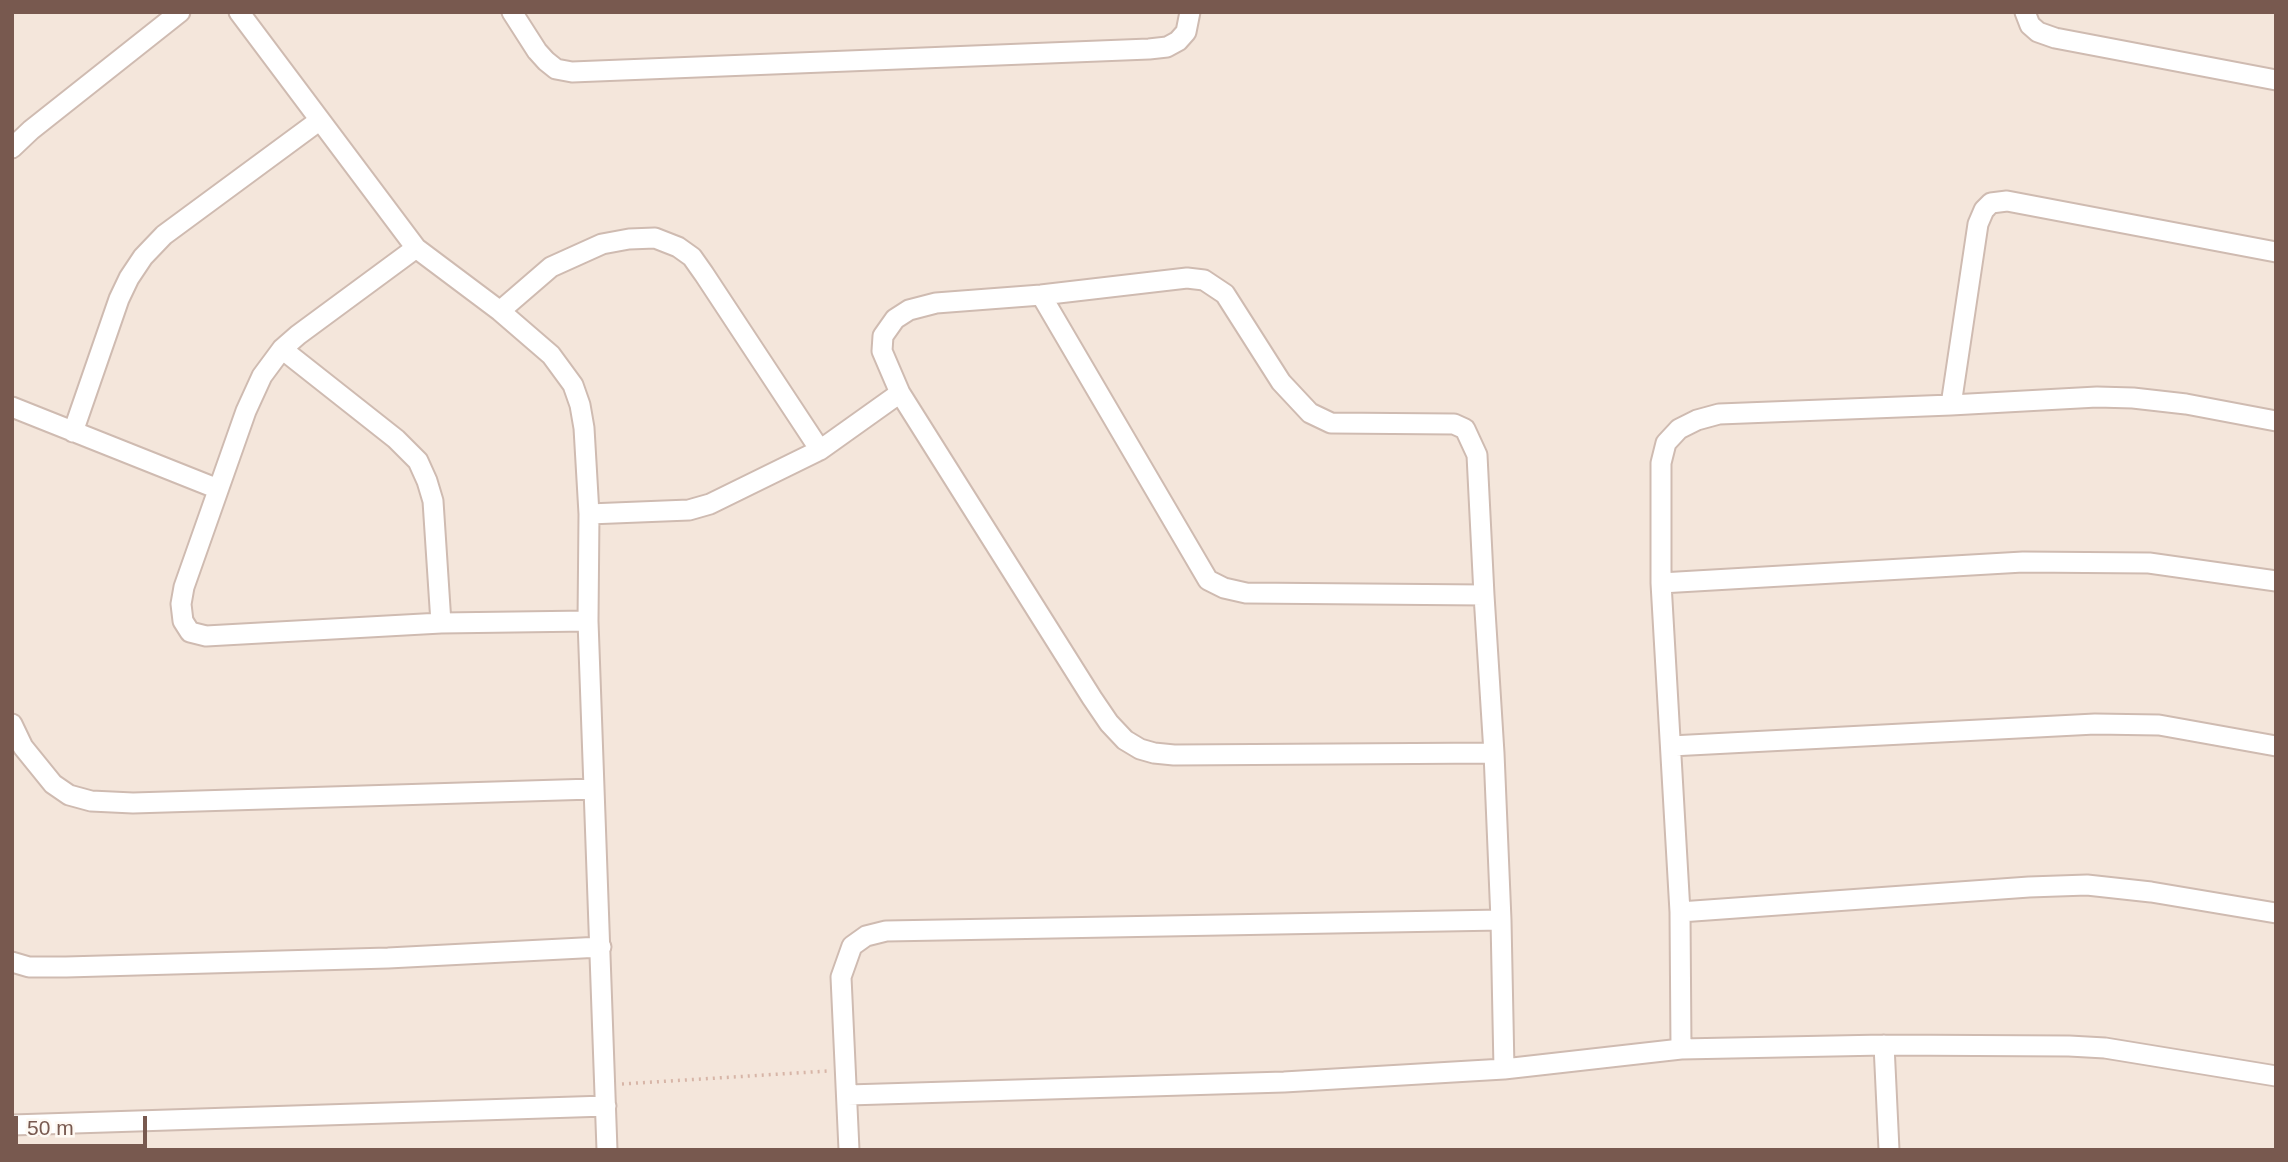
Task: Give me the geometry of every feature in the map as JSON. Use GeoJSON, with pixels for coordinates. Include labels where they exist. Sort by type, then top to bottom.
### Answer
{"type":"FeatureCollection","features":[{"type":"Feature","properties":{"kind":"street"},"geometry":{"type":"LineString","coordinates":[[12,148],[180,12]]}},
{"type":"Feature","properties":{"kind":"street"},"geometry":{"type":"LineString","coordinates":[[239,12],[416,248],[500,311],[551,355],[573,385],[580,405],[589,514],[588,621],[607,1150]]}},
{"type":"Feature","properties":{"kind":"street"},"geometry":{"type":"LineString","coordinates":[[512,12],[546,61],[556,69],[572,72],[1158,48],[1178,41],[1186,32],[1190,12]]}},
{"type":"Feature","properties":{"kind":"street"},"geometry":{"type":"LineString","coordinates":[[2025,12],[2030,25],[2038,32],[2055,38],[2276,80]]}},
{"type":"Feature","properties":{"kind":"street"},"geometry":{"type":"LineString","coordinates":[[73,432],[119,299],[129,278],[144,257],[164,235],[320,120]]}},
{"type":"Feature","properties":{"kind":"street"},"geometry":{"type":"LineString","coordinates":[[1951,405],[1978,224],[1984,210],[1991,203],[2007,201],[2276,252]]}},
{"type":"Feature","properties":{"kind":"street"},"geometry":{"type":"LineString","coordinates":[[500,311],[551,267],[602,244],[655,238],[678,247],[692,257],[704,274],[820,450]]}},
{"type":"Feature","properties":{"kind":"street"},"geometry":{"type":"LineString","coordinates":[[416,248],[282,349],[262,376],[246,411],[184,587],[181,604],[183,621],[190,632],[206,636],[441,623],[588,621]]}},
{"type":"Feature","properties":{"kind":"street"},"geometry":{"type":"LineString","coordinates":[[1494,753],[1174,755],[1140,749],[1125,740],[1109,723],[900,393],[882,351],[883,337],[895,319],[909,310],[936,303],[1041,295],[1187,278],[1203,280],[1224,294],[1281,382],[1310,413],[1331,423],[1454,424],[1465,429],[1477,455],[1494,753],[1504,1069]]}},
{"type":"Feature","properties":{"kind":"street"},"geometry":{"type":"LineString","coordinates":[[1041,295],[1208,580],[1224,588],[1246,593],[1484,595]]}},
{"type":"Feature","properties":{"kind":"street"},"geometry":{"type":"LineString","coordinates":[[282,349],[396,439],[418,461],[433,500],[441,623]]}},
{"type":"Feature","properties":{"kind":"street"},"geometry":{"type":"LineString","coordinates":[[589,514],[689,510],[710,505],[820,450],[900,393]]}},
{"type":"Feature","properties":{"kind":"street"},"geometry":{"type":"LineString","coordinates":[[1681,1049],[1680,912],[1661,583],[1661,463],[1666,443],[1679,429],[1697,420],[1719,414],[2097,397],[2186,404],[2276,421]]}},
{"type":"Feature","properties":{"kind":"street"},"geometry":{"type":"LineString","coordinates":[[12,407],[218,489]]}},
{"type":"Feature","properties":{"kind":"street"},"geometry":{"type":"LineString","coordinates":[[1661,583],[2023,562],[2149,563],[2276,582]]}},
{"type":"Feature","properties":{"kind":"street"},"geometry":{"type":"LineString","coordinates":[[12,724],[23,747],[53,784],[69,795],[92,801],[133,803],[593,789]]}},
{"type":"Feature","properties":{"kind":"street"},"geometry":{"type":"LineString","coordinates":[[1671,746],[2095,724],[2158,725],[2276,746]]}},
{"type":"Feature","properties":{"kind":"street"},"geometry":{"type":"LineString","coordinates":[[1680,912],[2087,885],[2151,892],[2276,913]]}},
{"type":"Feature","properties":{"kind":"street"},"geometry":{"type":"LineString","coordinates":[[849,1150],[841,977],[852,946],[866,936],[886,931],[1501,920]]}},
{"type":"Feature","properties":{"kind":"street"},"geometry":{"type":"LineString","coordinates":[[12,962],[29,967],[66,967],[388,958],[601,947]]}},
{"type":"Feature","properties":{"kind":"street"},"geometry":{"type":"LineString","coordinates":[[1884,1045],[1889,1150]]}},
{"type":"Feature","properties":{"kind":"street"},"geometry":{"type":"LineString","coordinates":[[848,1095],[1284,1082],[1504,1069],[1681,1049],[1884,1045],[2105,1048],[2276,1076]]}},
{"type":"Feature","properties":{"kind":"street"},"geometry":{"type":"LineString","coordinates":[[12,1125],[606,1106]]}},
{"type":"Feature","properties":{"kind":"path"},"geometry":{"type":"LineString","coordinates":[[606,1085],[844,1070]]}},
{"type":"Feature","properties":{"kind":"shaded area"},"geometry":{"type":"Polygon","coordinates":[[[12,12],[2276,12],[2276,1150],[12,1150],[12,12]]]}}]}
